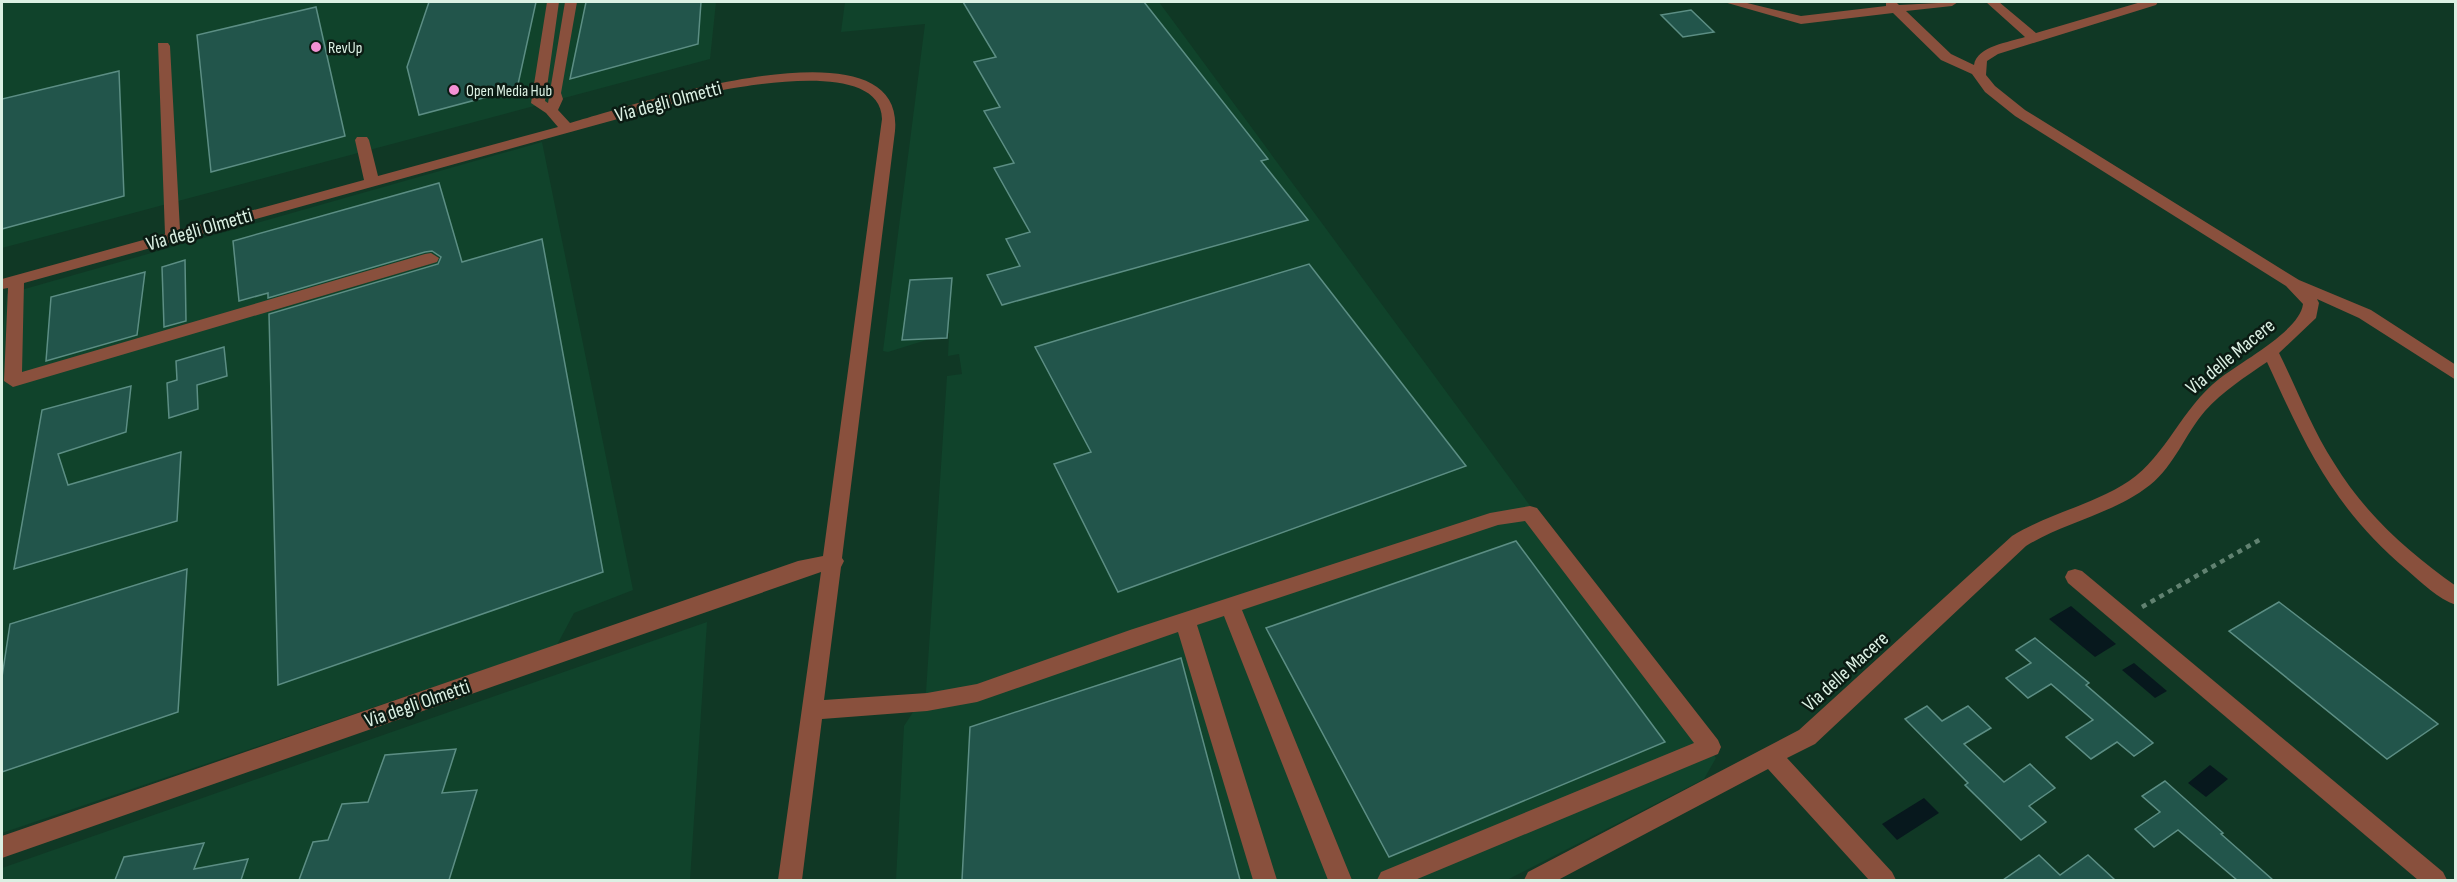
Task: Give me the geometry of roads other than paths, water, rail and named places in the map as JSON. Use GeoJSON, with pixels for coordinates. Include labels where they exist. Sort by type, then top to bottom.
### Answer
{"type":"FeatureCollection","features":[{"type":"Feature","properties":{"kind":"street"},"geometry":{"type":"LineString","coordinates":[[553,2],[538,103],[550,110],[566,128]]}},
{"type":"Feature","properties":{"kind":"street"},"geometry":{"type":"LineString","coordinates":[[550,110],[556,99],[554,93],[571,2]]}},
{"type":"Feature","properties":{"kind":"street"},"geometry":{"type":"LineString","coordinates":[[1730,2],[1801,20],[1892,5],[1952,2]]}},
{"type":"Feature","properties":{"kind":"street"},"geometry":{"type":"LineString","coordinates":[[1992,2],[2034,38]]}},
{"type":"Feature","properties":{"kind":"street"},"geometry":{"type":"LineString","coordinates":[[1892,5],[1946,57],[1979,72],[1980,63],[1986,55],[2152,2]]}},
{"type":"Feature","properties":{"kind":"street"},"geometry":{"type":"LineString","coordinates":[[163,46],[172,237]]}},
{"type":"Feature","properties":{"kind":"street","name":"Via delle Macere"},"geometry":{"type":"LineString","coordinates":[[1536,880],[1771,756],[1822,725],[2019,541],[2038,529],[2108,502],[2153,474],[2171,452],[2200,406],[2232,378],[2271,353],[2294,334],[2310,314],[2311,303],[2292,282],[2020,113],[1990,89],[1979,72]]}},
{"type":"Feature","properties":{"kind":"street","name":"Via degli Olmetti"},"geometry":{"type":"LineString","coordinates":[[9,282],[702,91],[753,81],[841,79],[864,84],[876,91],[885,100],[889,109],[888,131],[834,561],[790,880]]}},
{"type":"Feature","properties":{"kind":"street"},"geometry":{"type":"LineString","coordinates":[[362,140],[372,181]]}},
{"type":"Feature","properties":{"kind":"street"},"geometry":{"type":"LineString","coordinates":[[9,282],[13,381],[431,258]]}},
{"type":"Feature","properties":{"kind":"street"},"geometry":{"type":"LineString","coordinates":[[2292,282],[2365,314],[2456,374]]}},
{"type":"Feature","properties":{"kind":"street"},"geometry":{"type":"LineString","coordinates":[[2271,353],[2327,468],[2352,503],[2418,571],[2456,597]]}},
{"type":"Feature","properties":{"kind":"street"},"geometry":{"type":"LineString","coordinates":[[813,710],[927,702],[977,693],[1185,621],[1497,518],[1530,513],[1710,747],[1389,880]]}},
{"type":"Feature","properties":{"kind":"street","name":"Via degli Olmetti"},"geometry":{"type":"LineString","coordinates":[[2,847],[805,567],[834,561]]}},
{"type":"Feature","properties":{"kind":"street"},"geometry":{"type":"LineString","coordinates":[[2075,577],[2435,880]]}},
{"type":"Feature","properties":{"kind":"street"},"geometry":{"type":"LineString","coordinates":[[1230,606],[1340,880]]}},
{"type":"Feature","properties":{"kind":"street"},"geometry":{"type":"LineString","coordinates":[[1185,621],[1265,880]]}},
{"type":"Feature","properties":{"kind":"street"},"geometry":{"type":"LineString","coordinates":[[1771,756],[1884,880]]}},
{"type":"Feature","properties":{"kind":"place","name":"RevUp"},"geometry":{"type":"Point","coordinates":[316,47]}},
{"type":"Feature","properties":{"kind":"place","name":"Open Media Hub"},"geometry":{"type":"Point","coordinates":[454,90]}}]}
